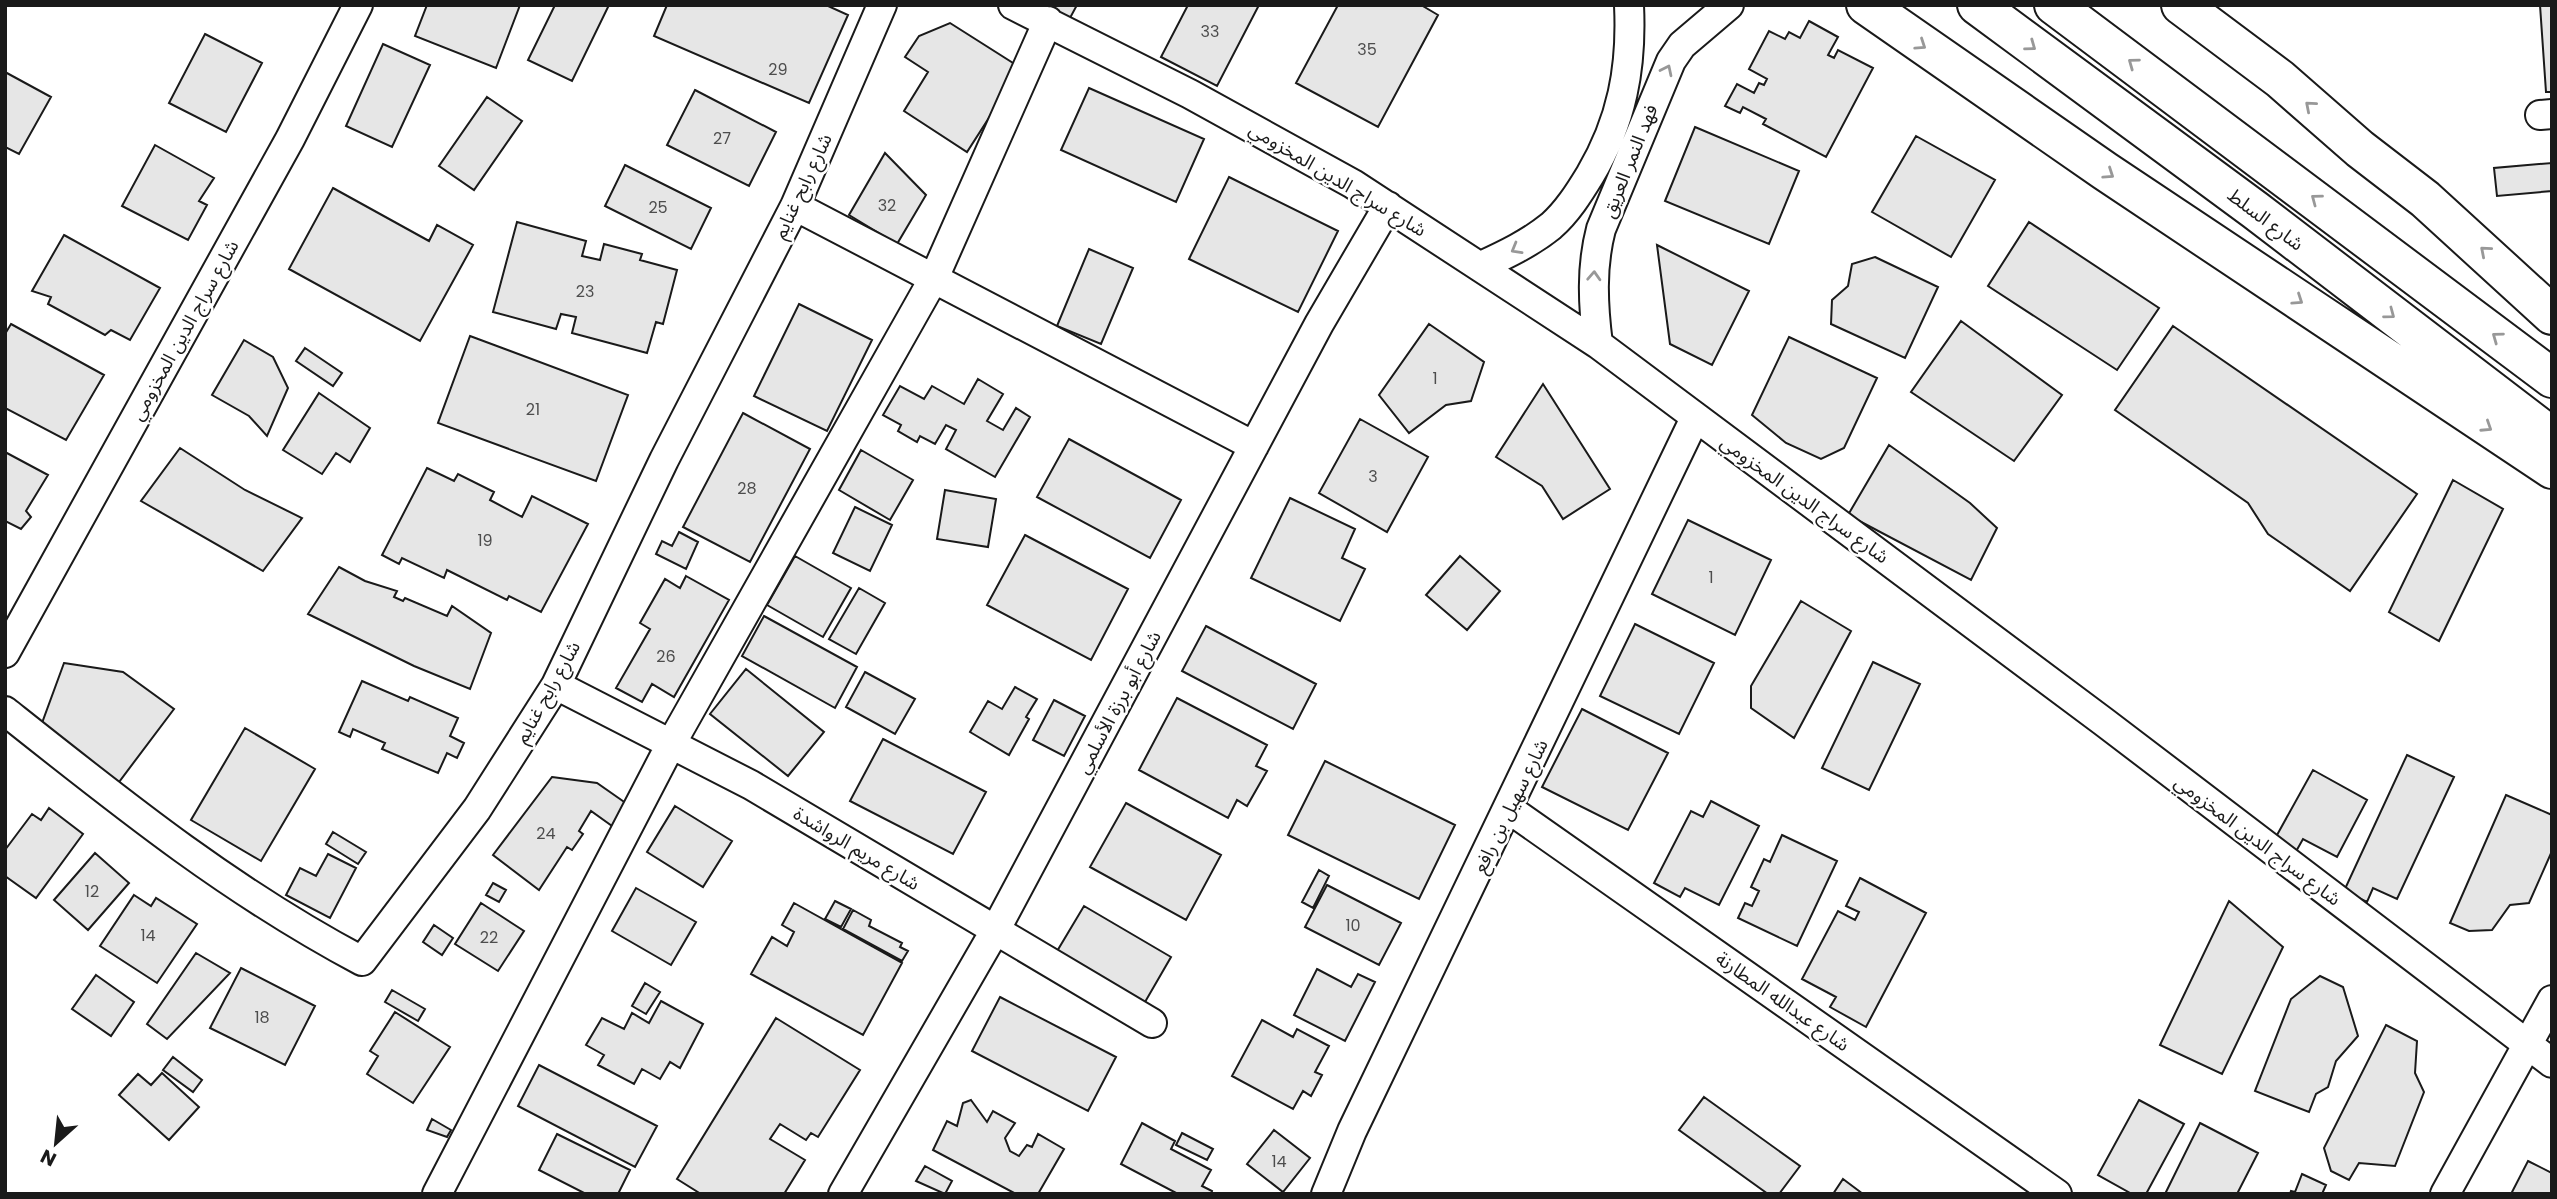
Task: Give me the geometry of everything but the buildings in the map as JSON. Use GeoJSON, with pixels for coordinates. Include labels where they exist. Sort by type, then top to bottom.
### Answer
{"type":"FeatureCollection","features":[{"type":"Feature","properties":{"kind":"main road"},"geometry":{"type":"LineString","coordinates":[[1866,5],[2105,171],[2552,468]]}},
{"type":"Feature","properties":{"kind":"main road","name":"شارع السلط"},"geometry":{"type":"LineString","coordinates":[[1976,5],[2266,218],[2552,437]]}},
{"type":"Feature","properties":{"kind":"main road"},"geometry":{"type":"LineString","coordinates":[[2054,5],[2552,377]]}},
{"type":"Feature","properties":{"kind":"main road"},"geometry":{"type":"LineString","coordinates":[[2181,5],[2280,79],[2360,149],[2425,199],[2552,315]]}},
{"type":"Feature","properties":{"kind":"street","name":"شارع سراج الدين المخزومي"},"geometry":{"type":"LineString","coordinates":[[5,653],[290,139],[358,5]]}},
{"type":"Feature","properties":{"kind":"street","name":"شارع رابح غنايم"},"geometry":{"type":"LineString","coordinates":[[5,711],[163,838],[298,928],[362,961],[477,809],[556,685],[664,460],[795,206],[882,5]]}},
{"type":"Feature","properties":{"kind":"street","name":"شارع سراج الدين المخزومي"},"geometry":{"type":"LineString","coordinates":[[1013,5],[1273,139],[1388,206],[1598,344],[1877,551],[2552,1063]]}},
{"type":"Feature","properties":{"kind":"street","name":"فهد النمر العريق"},"geometry":{"type":"LineString","coordinates":[[1598,344],[1594,294],[1596,249],[1620,150],[1631,39],[1629,5]]}},
{"type":"Feature","properties":{"kind":"street","name":"فهد النمر العريق"},"geometry":{"type":"LineString","coordinates":[[1481,266],[1523,245],[1552,225],[1620,150],[1653,100],[1682,45],[1729,5]]}},
{"type":"Feature","properties":{"kind":"street"},"geometry":{"type":"LineString","coordinates":[[437,1194],[671,744],[934,278],[1048,21]]}},
{"type":"Feature","properties":{"kind":"street"},"geometry":{"type":"LineString","coordinates":[[795,206],[1254,446]]}},
{"type":"Feature","properties":{"kind":"street","name":"شارع أبو برزة الأسلمي"},"geometry":{"type":"LineString","coordinates":[[843,1194],[996,929],[1319,324],[1388,206]]}},
{"type":"Feature","properties":{"kind":"street","name":"شارع سهيل بن رافع"},"geometry":{"type":"LineString","coordinates":[[1334,1191],[1352,1131],[1695,418]]}},
{"type":"Feature","properties":{"kind":"street","name":"شارع مريم الرواشدة"},"geometry":{"type":"LineString","coordinates":[[556,685],[751,785],[1152,1023]]}},
{"type":"Feature","properties":{"kind":"street","name":"شارع عبدالله المطارنة"},"geometry":{"type":"LineString","coordinates":[[1509,809],[2057,1194]]}},
{"type":"Feature","properties":{"kind":"street"},"geometry":{"type":"LineString","coordinates":[[2445,1194],[2552,1000]]}}]}
